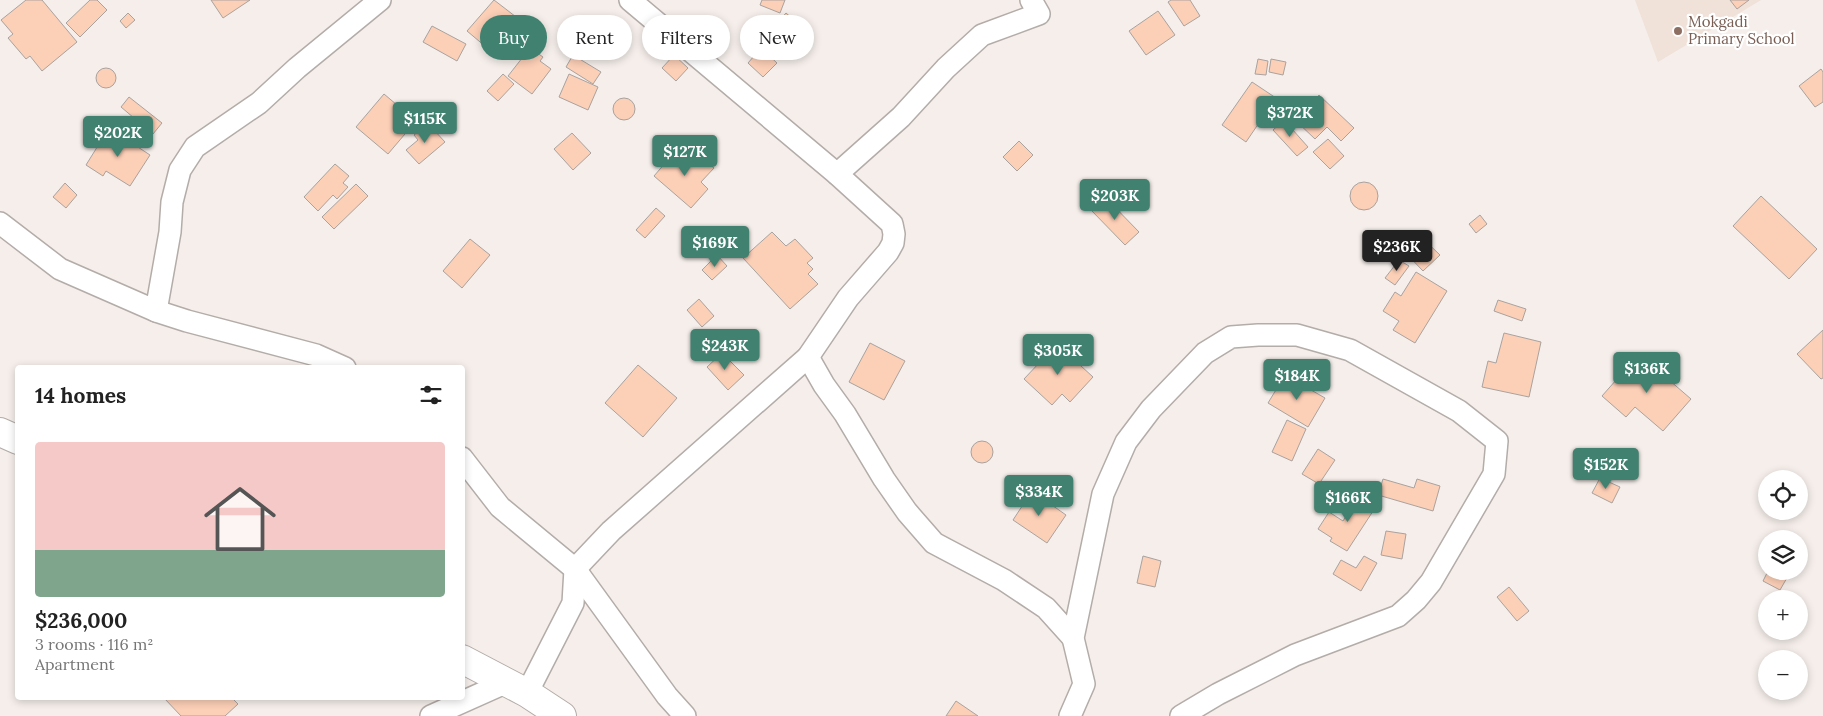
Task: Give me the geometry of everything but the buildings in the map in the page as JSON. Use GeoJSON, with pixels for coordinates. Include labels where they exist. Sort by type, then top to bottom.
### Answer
{"type":"FeatureCollection","features":[{"type":"Feature","properties":{"kind":"highway"},"geometry":{"type":"LineString","coordinates":[[0,432],[15,439]]}},
{"type":"Feature","properties":{"kind":"highway"},"geometry":{"type":"LineString","coordinates":[[465,661],[517,688],[562,716]]}},
{"type":"Feature","properties":{"kind":"street"},"geometry":{"type":"LineString","coordinates":[[156,311],[170,232],[172,202],[180,170],[195,147],[258,103],[297,68],[380,0]]}},
{"type":"Feature","properties":{"kind":"street"},"geometry":{"type":"LineString","coordinates":[[431,716],[517,688],[573,603],[575,568],[611,531],[808,357],[848,298],[888,252],[893,243],[892,224],[838,174],[630,0]]}},
{"type":"Feature","properties":{"kind":"street"},"geometry":{"type":"LineString","coordinates":[[838,174],[901,117],[946,68],[982,35],[1039,14],[1031,0]]}},
{"type":"Feature","properties":{"kind":"street"},"geometry":{"type":"LineString","coordinates":[[0,223],[60,269],[156,311],[316,355],[338,365]]}},
{"type":"Feature","properties":{"kind":"street"},"geometry":{"type":"LineString","coordinates":[[1070,716],[1084,684],[1073,638],[1104,494],[1126,442],[1151,409],[1205,353],[1231,337],[1258,334],[1297,335],[1350,350],[1459,411],[1497,442],[1494,474],[1431,582],[1416,600],[1398,616],[1295,655],[1218,694],[1181,716]]}},
{"type":"Feature","properties":{"kind":"street"},"geometry":{"type":"LineString","coordinates":[[808,357],[884,479],[907,512],[934,543],[1004,580],[1046,608],[1073,638]]}},
{"type":"Feature","properties":{"kind":"street"},"geometry":{"type":"LineString","coordinates":[[465,462],[500,507],[575,568],[667,696],[685,716]]}},
{"type":"Feature","properties":{"kind":"shaded area","name":"Mokgadi Primary School"},"geometry":{"type":"Polygon","coordinates":[[[1635,0],[1761,0],[1658,62],[1635,0]]]}},
{"type":"Feature","properties":{"kind":"place","name":"Mokgadi Primary School"},"geometry":{"type":"Point","coordinates":[1678,31]}}]}
